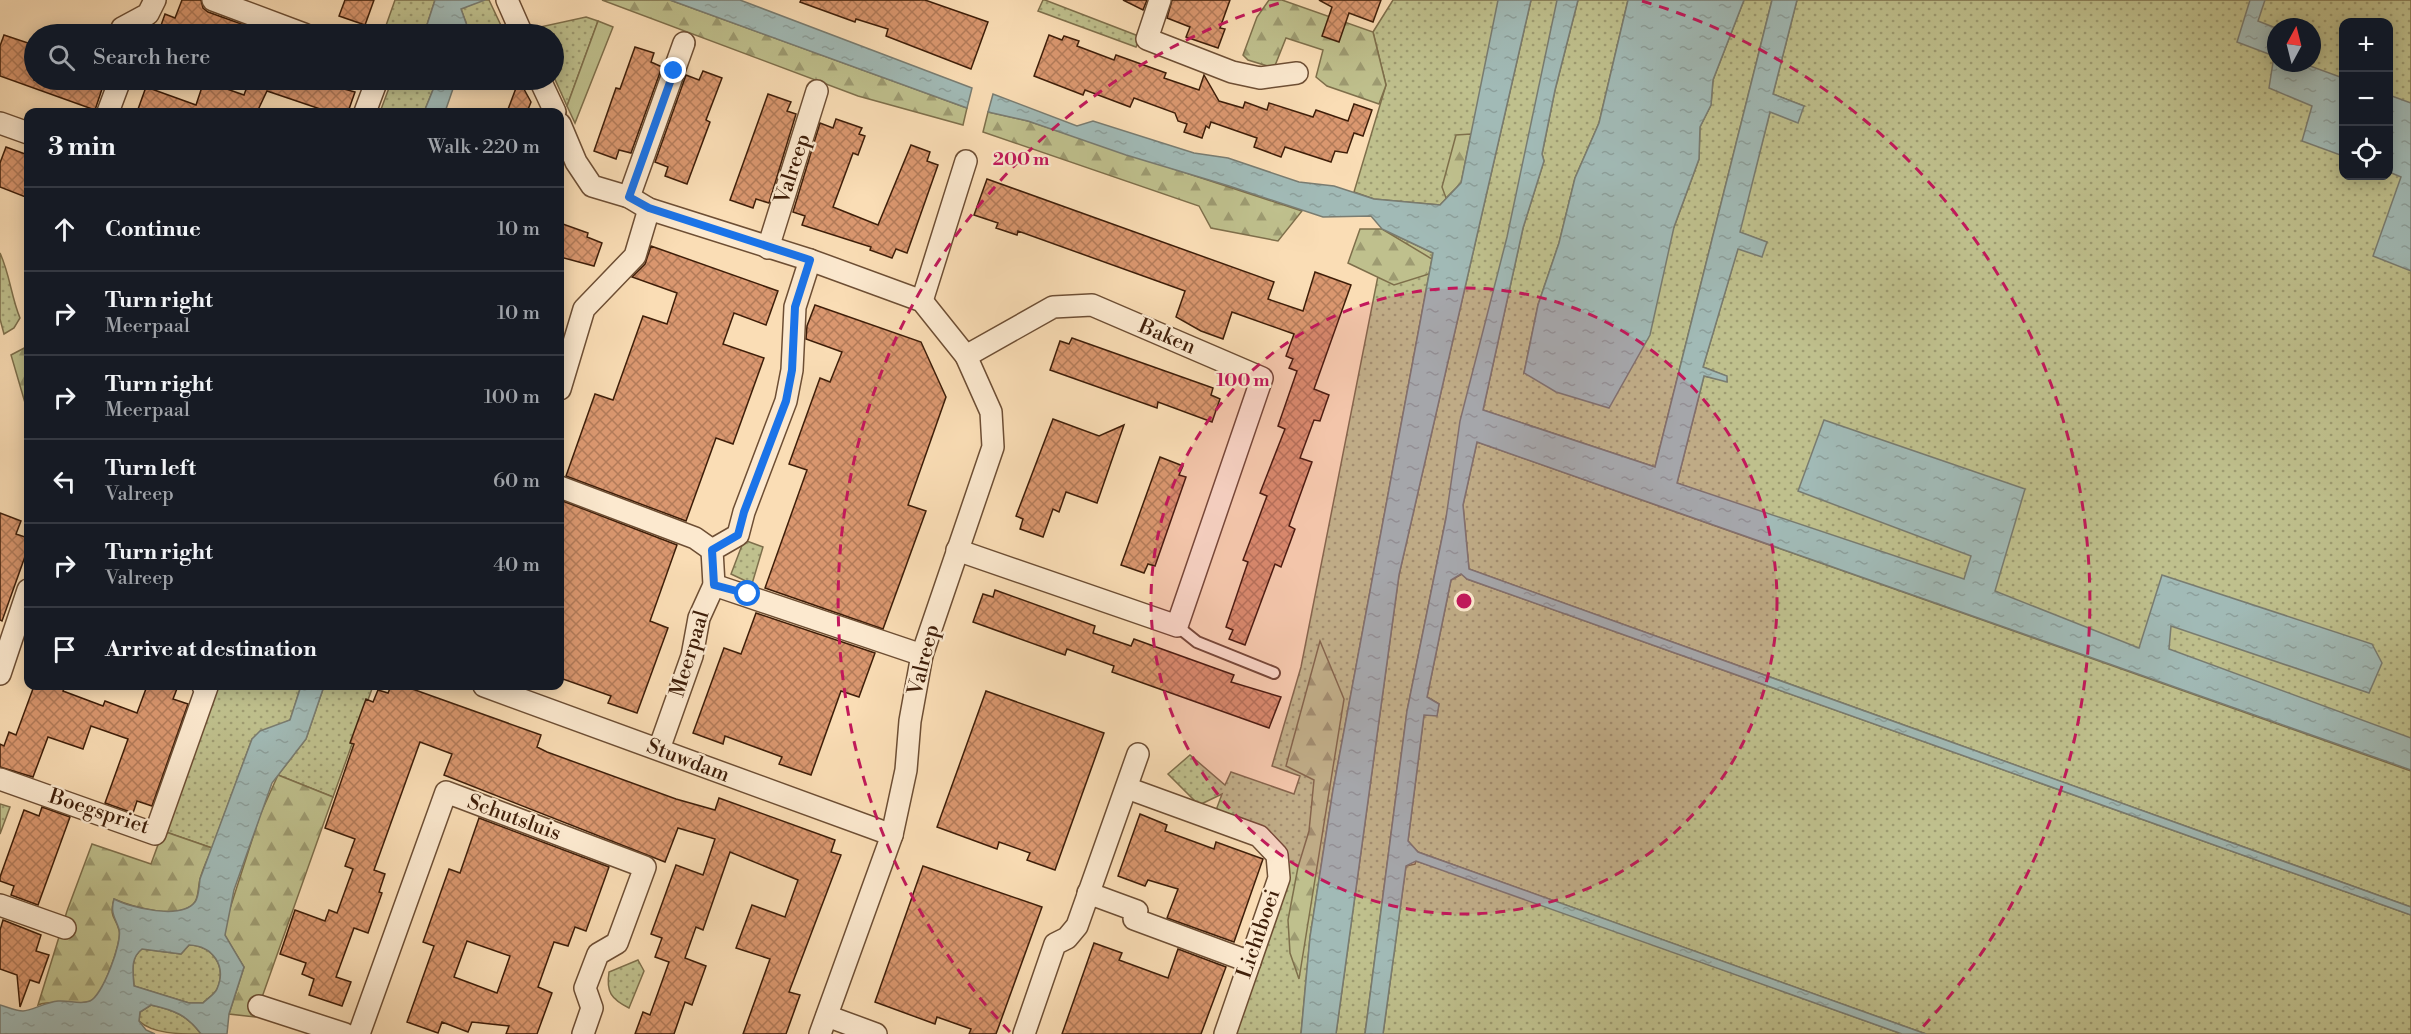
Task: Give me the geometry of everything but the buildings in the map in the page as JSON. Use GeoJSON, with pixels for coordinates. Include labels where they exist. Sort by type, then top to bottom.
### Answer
{"type":"FeatureCollection","features":[{"type":"Feature","properties":{"kind":"street"},"geometry":{"type":"LineString","coordinates":[[129,24],[148,14],[155,0]]}},
{"type":"Feature","properties":{"kind":"street"},"geometry":{"type":"LineString","coordinates":[[213,0],[277,24]]}},
{"type":"Feature","properties":{"kind":"street"},"geometry":{"type":"LineString","coordinates":[[1160,0],[1147,39],[1232,72],[1260,78],[1297,73]]}},
{"type":"Feature","properties":{"kind":"street"},"geometry":{"type":"LineString","coordinates":[[509,3],[518,24]]}},
{"type":"Feature","properties":{"kind":"street"},"geometry":{"type":"LineString","coordinates":[[629,197],[684,43]]}},
{"type":"Feature","properties":{"kind":"street"},"geometry":{"type":"LineString","coordinates":[[110,108],[116,90]]}},
{"type":"Feature","properties":{"kind":"street"},"geometry":{"type":"LineString","coordinates":[[366,108],[373,90]]}},
{"type":"Feature","properties":{"kind":"street"},"geometry":{"type":"LineString","coordinates":[[545,90],[553,108]]}},
{"type":"Feature","properties":{"kind":"street","name":"Valreep"},"geometry":{"type":"LineString","coordinates":[[768,248],[817,91]]}},
{"type":"Feature","properties":{"kind":"street"},"geometry":{"type":"LineString","coordinates":[[0,123],[24,132]]}},
{"type":"Feature","properties":{"kind":"street"},"geometry":{"type":"LineString","coordinates":[[564,134],[576,162],[592,186],[629,197],[649,208],[810,260],[922,301],[966,161]]}},
{"type":"Feature","properties":{"kind":"street"},"geometry":{"type":"LineString","coordinates":[[564,376],[584,309],[635,256],[649,208]]}},
{"type":"Feature","properties":{"kind":"street"},"geometry":{"type":"LineString","coordinates":[[564,489],[694,538],[712,550],[738,535],[744,512],[786,401],[792,370],[795,307],[810,260]]}},
{"type":"Feature","properties":{"kind":"street","name":"Valreep"},"geometry":{"type":"LineString","coordinates":[[823,1025],[892,835],[906,770],[910,721],[922,656],[993,447],[991,412],[966,356],[922,301]]}},
{"type":"Feature","properties":{"kind":"street","name":"Baken"},"geometry":{"type":"LineString","coordinates":[[966,356],[1053,307],[1092,305],[1262,378],[1177,626]]}},
{"type":"Feature","properties":{"kind":"street","name":"Meerpaal"},"geometry":{"type":"LineString","coordinates":[[659,749],[692,656],[699,618],[714,585],[712,550]]}},
{"type":"Feature","properties":{"kind":"street"},"geometry":{"type":"LineString","coordinates":[[957,550],[1177,626]]}},
{"type":"Feature","properties":{"kind":"street"},"geometry":{"type":"LineString","coordinates":[[714,585],[748,594],[922,656]]}},
{"type":"Feature","properties":{"kind":"street"},"geometry":{"type":"LineString","coordinates":[[0,674],[24,621]]}},
{"type":"Feature","properties":{"kind":"street","name":"Boegspriet"},"geometry":{"type":"LineString","coordinates":[[0,779],[155,834],[204,690]]}},
{"type":"Feature","properties":{"kind":"street","name":"Stuwdam"},"geometry":{"type":"LineString","coordinates":[[495,690],[892,835]]}},
{"type":"Feature","properties":{"kind":"street"},"geometry":{"type":"LineString","coordinates":[[1024,1034],[1055,944],[1067,938],[1077,927],[1138,754]]}},
{"type":"Feature","properties":{"kind":"street","name":"Lichtboei"},"geometry":{"type":"LineString","coordinates":[[1127,788],[1259,836],[1277,855],[1279,878],[1225,1034]]}},
{"type":"Feature","properties":{"kind":"street","name":"Schutsluis"},"geometry":{"type":"LineString","coordinates":[[359,1034],[446,792],[645,867],[617,943],[598,954],[585,988],[592,1008],[583,1034]]}},
{"type":"Feature","properties":{"kind":"street"},"geometry":{"type":"LineString","coordinates":[[1088,893],[1137,911],[1134,919],[1250,962]]}},
{"type":"Feature","properties":{"kind":"street"},"geometry":{"type":"LineString","coordinates":[[0,905],[65,928]]}},
{"type":"Feature","properties":{"kind":"street"},"geometry":{"type":"LineString","coordinates":[[259,1006],[345,1034]]}},
{"type":"Feature","properties":{"kind":"street"},"geometry":{"type":"LineString","coordinates":[[823,1025],[876,1034]]}},
{"type":"Feature","properties":{"kind":"lane"},"geometry":{"type":"LineString","coordinates":[[1177,626],[1197,642],[1274,673]]}},
{"type":"Feature","properties":{"kind":"green space"},"geometry":{"type":"Polygon","coordinates":[[[395,0],[435,0],[427,24],[387,24],[395,0]]]}},
{"type":"Feature","properties":{"kind":"green space"},"geometry":{"type":"Polygon","coordinates":[[[482,0],[489,0],[500,24],[466,24],[461,9],[482,0]]]}},
{"type":"Feature","properties":{"kind":"green space"},"geometry":{"type":"Polygon","coordinates":[[[602,0],[670,0],[967,108],[963,125],[858,96],[602,0]]]}},
{"type":"Feature","properties":{"kind":"green space"},"geometry":{"type":"Polygon","coordinates":[[[1043,0],[1141,37],[1136,47],[1038,11],[1043,0]]]}},
{"type":"Feature","properties":{"kind":"green space"},"geometry":{"type":"Polygon","coordinates":[[[1269,0],[1282,0],[1373,32],[1386,85],[1379,104],[1327,86],[1316,77],[1323,50],[1286,38],[1274,68],[1248,60],[1243,55],[1257,17],[1269,0]]]}},
{"type":"Feature","properties":{"kind":"green space"},"geometry":{"type":"Polygon","coordinates":[[[1393,0],[1502,0],[1461,183],[1440,205],[1374,199],[1354,192],[1386,85],[1373,32],[1393,0]]]}},
{"type":"Feature","properties":{"kind":"green space"},"geometry":{"type":"Polygon","coordinates":[[[1531,0],[1560,0],[1446,518],[1407,711],[1365,1034],[1336,1034],[1399,575],[1531,0]]]}},
{"type":"Feature","properties":{"kind":"green space"},"geometry":{"type":"Polygon","coordinates":[[[1578,0],[1628,0],[1599,123],[1575,178],[1559,243],[1538,305],[1524,373],[1674,227],[1699,159],[1700,127],[1711,105],[1713,80],[1744,0],[1772,0],[1655,467],[1483,410],[1523,228],[1544,161],[1542,154],[1555,90],[1578,0]]]}},
{"type":"Feature","properties":{"kind":"green space"},"geometry":{"type":"Polygon","coordinates":[[[1797,0],[2411,0],[2411,756],[1677,483],[1704,376],[1727,381],[1726,376],[1703,367],[1738,248],[1766,242],[1739,232],[1770,112],[1804,106],[1773,94],[1797,0]]]}},
{"type":"Feature","properties":{"kind":"green space"},"geometry":{"type":"Polygon","coordinates":[[[586,17],[598,21],[567,106],[560,90],[564,90],[564,24],[554,24],[586,17]]]}},
{"type":"Feature","properties":{"kind":"green space"},"geometry":{"type":"Polygon","coordinates":[[[598,21],[613,27],[575,123],[567,106],[598,21]]]}},
{"type":"Feature","properties":{"kind":"green space"},"geometry":{"type":"Polygon","coordinates":[[[388,90],[433,90],[426,108],[382,108],[388,90]]]}},
{"type":"Feature","properties":{"kind":"green space"},"geometry":{"type":"Polygon","coordinates":[[[988,112],[1028,121],[1302,211],[1278,241],[1211,228],[1199,206],[983,132],[988,112]]]}},
{"type":"Feature","properties":{"kind":"green space"},"geometry":{"type":"Polygon","coordinates":[[[1471,134],[1461,183],[1446,198],[1442,187],[1456,135],[1471,134]]]}},
{"type":"Feature","properties":{"kind":"green space"},"geometry":{"type":"Polygon","coordinates":[[[1360,229],[1382,229],[1432,259],[1429,274],[1394,285],[1348,263],[1360,229]]]}},
{"type":"Feature","properties":{"kind":"green space"},"geometry":{"type":"Polygon","coordinates":[[[1382,229],[1433,253],[1333,790],[1310,937],[1301,1034],[1234,1034],[1284,869],[1215,813],[1222,794],[1199,805],[1168,774],[1190,755],[1225,785],[1231,772],[1294,794],[1300,776],[1272,766],[1301,667],[1378,276],[1382,229]]]}},
{"type":"Feature","properties":{"kind":"green space"},"geometry":{"type":"Polygon","coordinates":[[[0,253],[20,318],[14,328],[4,334],[0,319],[0,253]]]}},
{"type":"Feature","properties":{"kind":"green space"},"geometry":{"type":"Polygon","coordinates":[[[24,348],[24,399],[11,355],[24,348]]]}},
{"type":"Feature","properties":{"kind":"green space"},"geometry":{"type":"Polygon","coordinates":[[[1477,442],[2411,771],[2411,907],[1469,569],[1463,505],[1477,442]]]}},
{"type":"Feature","properties":{"kind":"green space"},"geometry":{"type":"Polygon","coordinates":[[[744,540],[763,547],[752,584],[731,574],[744,540]]]}},
{"type":"Feature","properties":{"kind":"green space"},"geometry":{"type":"Polygon","coordinates":[[[1462,574],[1467,579],[2411,915],[2411,1034],[1926,1034],[1418,852],[1408,841],[1424,715],[1437,715],[1439,704],[1427,697],[1451,580],[1462,574]]]}},
{"type":"Feature","properties":{"kind":"green space"},"geometry":{"type":"Polygon","coordinates":[[[1320,641],[1344,699],[1299,979],[1290,953],[1288,920],[1298,867],[1309,831],[1314,780],[1286,766],[1320,641]]]}},
{"type":"Feature","properties":{"kind":"green space"},"geometry":{"type":"Polygon","coordinates":[[[215,690],[300,690],[290,720],[252,739],[212,848],[163,831],[215,690]]]}},
{"type":"Feature","properties":{"kind":"green space"},"geometry":{"type":"Polygon","coordinates":[[[323,690],[372,690],[333,797],[278,775],[306,739],[323,690]]]}},
{"type":"Feature","properties":{"kind":"green space"},"geometry":{"type":"Polygon","coordinates":[[[278,775],[333,797],[255,1017],[229,1014],[244,967],[225,936],[225,924],[260,815],[278,775]]]}},
{"type":"Feature","properties":{"kind":"green space"},"geometry":{"type":"Polygon","coordinates":[[[0,804],[10,807],[0,834],[0,804]]]}},
{"type":"Feature","properties":{"kind":"green space"},"geometry":{"type":"Polygon","coordinates":[[[163,831],[212,848],[201,875],[195,902],[189,908],[168,912],[132,906],[114,899],[112,914],[119,930],[118,945],[111,967],[97,996],[88,1002],[52,1002],[38,1005],[67,911],[92,844],[151,864],[163,831]]]}},
{"type":"Feature","properties":{"kind":"green space"},"geometry":{"type":"Polygon","coordinates":[[[1416,861],[1902,1034],[1383,1034],[1406,866],[1415,864],[1416,861]]]}},
{"type":"Feature","properties":{"kind":"green space"},"geometry":{"type":"Polygon","coordinates":[[[189,945],[198,946],[211,953],[219,965],[220,981],[217,989],[203,1003],[189,1003],[134,986],[134,961],[142,949],[181,954],[189,945]]]}},
{"type":"Feature","properties":{"kind":"green space"},"geometry":{"type":"Polygon","coordinates":[[[638,960],[644,971],[629,1008],[611,994],[608,985],[609,972],[638,960]]]}},
{"type":"Feature","properties":{"kind":"green space"},"geometry":{"type":"Polygon","coordinates":[[[151,1005],[179,1014],[191,1022],[201,1034],[167,1032],[145,1025],[139,1021],[140,1012],[151,1005]]]}},
{"type":"Feature","properties":{"kind":"water"},"geometry":{"type":"Polygon","coordinates":[[[435,0],[485,0],[461,9],[466,24],[427,24],[435,0]]]}},
{"type":"Feature","properties":{"kind":"water"},"geometry":{"type":"Polygon","coordinates":[[[670,0],[740,0],[972,88],[967,108],[670,0]]]}},
{"type":"Feature","properties":{"kind":"water"},"geometry":{"type":"Polygon","coordinates":[[[1498,0],[1531,0],[1399,575],[1336,1034],[1301,1034],[1310,937],[1333,790],[1433,253],[1382,229],[1371,216],[1323,217],[1126,155],[1028,121],[988,112],[993,94],[1077,126],[1093,121],[1194,153],[1228,158],[1299,182],[1334,186],[1374,199],[1440,205],[1461,183],[1498,0]]]}},
{"type":"Feature","properties":{"kind":"water"},"geometry":{"type":"Polygon","coordinates":[[[1557,0],[1578,0],[1555,90],[1542,154],[1544,161],[1523,228],[1483,410],[1655,467],[1772,0],[1797,0],[1773,94],[1804,106],[1798,123],[1770,112],[1740,232],[1767,242],[1762,257],[1738,249],[1703,367],[1727,376],[1727,382],[1704,376],[1677,483],[1964,579],[1971,556],[1798,491],[1824,420],[2025,489],[1995,591],[2139,648],[2162,575],[2372,644],[2382,663],[2369,693],[2171,626],[2169,649],[2411,738],[2411,770],[1477,442],[1463,505],[1469,569],[2411,907],[2411,915],[1467,579],[1461,574],[1451,580],[1427,697],[1439,704],[1437,716],[1424,715],[1408,841],[1418,852],[1926,1034],[1902,1034],[1416,861],[1406,866],[1383,1034],[1365,1034],[1407,711],[1446,518],[1460,421],[1507,237],[1557,0]]]}},
{"type":"Feature","properties":{"kind":"water"},"geometry":{"type":"Polygon","coordinates":[[[1628,0],[1744,0],[1713,80],[1711,105],[1700,127],[1699,159],[1674,227],[1650,335],[1609,408],[1556,392],[1524,373],[1538,305],[1559,243],[1575,178],[1599,123],[1628,0]]]}},
{"type":"Feature","properties":{"kind":"water"},"geometry":{"type":"Polygon","coordinates":[[[2250,0],[2265,0],[2258,21],[2267,24],[2267,53],[2237,42],[2250,0]]]}},
{"type":"Feature","properties":{"kind":"water"},"geometry":{"type":"Polygon","coordinates":[[[2321,70],[2339,77],[2339,155],[2302,141],[2312,106],[2269,88],[2272,72],[2321,72],[2321,70]]]}},
{"type":"Feature","properties":{"kind":"water"},"geometry":{"type":"Polygon","coordinates":[[[433,90],[453,90],[446,108],[426,108],[433,90]]]}},
{"type":"Feature","properties":{"kind":"water"},"geometry":{"type":"Polygon","coordinates":[[[2393,96],[2411,103],[2411,271],[2373,256],[2401,177],[2393,174],[2393,96]]]}},
{"type":"Feature","properties":{"kind":"water"},"geometry":{"type":"Polygon","coordinates":[[[300,690],[323,690],[306,739],[272,783],[234,890],[225,935],[244,967],[229,1014],[227,1034],[201,1034],[191,1022],[179,1014],[151,1005],[140,1012],[139,1021],[146,1030],[155,1034],[0,1034],[0,1005],[23,1011],[58,1001],[86,1002],[95,997],[106,979],[118,945],[119,929],[113,911],[114,899],[156,911],[179,910],[195,902],[200,879],[252,739],[260,731],[290,720],[300,690]],[[189,945],[181,954],[142,949],[134,961],[134,986],[189,1003],[203,1003],[213,995],[220,981],[219,965],[211,953],[189,945]]]}},
{"type":"Feature","properties":{"kind":"route"},"geometry":{"type":"LineString","coordinates":[[674,71],[629,197],[649,208],[810,260],[795,307],[792,370],[786,401],[744,512],[738,535],[712,550],[714,585],[748,594]]}}]}
